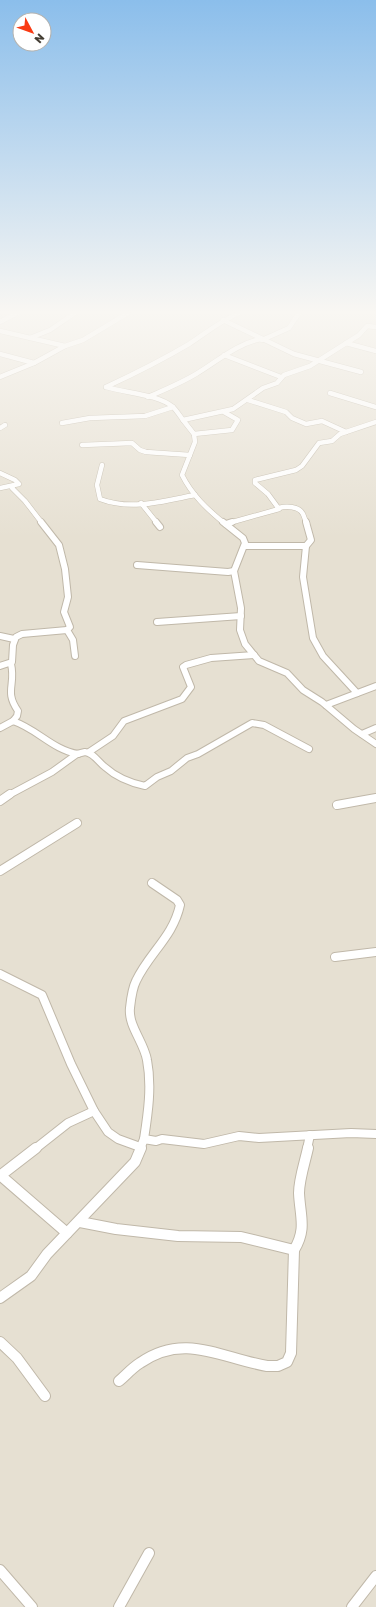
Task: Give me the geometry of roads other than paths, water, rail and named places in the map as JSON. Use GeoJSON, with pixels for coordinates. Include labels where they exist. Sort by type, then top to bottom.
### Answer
{"type":"FeatureCollection","features":[{"type":"Feature","properties":{"kind":"street"},"geometry":{"type":"LineString","coordinates":[[110,388],[148,397],[173,407],[194,434],[195,442],[182,475],[186,484],[195,495],[243,538],[245,546],[234,571],[241,608],[240,630],[245,644],[263,663],[288,673],[303,690],[326,705],[376,744]]}},
{"type":"Feature","properties":{"kind":"street"},"geometry":{"type":"LineString","coordinates":[[148,397],[167,388]]}},
{"type":"Feature","properties":{"kind":"street"},"geometry":{"type":"LineString","coordinates":[[183,420],[233,409],[248,400],[263,388]]}},
{"type":"Feature","properties":{"kind":"street"},"geometry":{"type":"LineString","coordinates":[[330,393],[376,407]]}},
{"type":"Feature","properties":{"kind":"street"},"geometry":{"type":"LineString","coordinates":[[248,400],[286,412],[292,418],[304,424],[322,421],[346,432]]}},
{"type":"Feature","properties":{"kind":"street"},"geometry":{"type":"LineString","coordinates":[[62,423],[97,418],[145,416],[173,407]]}},
{"type":"Feature","properties":{"kind":"street"},"geometry":{"type":"LineString","coordinates":[[194,434],[232,430],[238,420],[224,412]]}},
{"type":"Feature","properties":{"kind":"street"},"geometry":{"type":"LineString","coordinates":[[279,508],[255,483],[255,480],[296,470],[302,466],[319,443],[332,441],[337,435],[376,422]]}},
{"type":"Feature","properties":{"kind":"street"},"geometry":{"type":"LineString","coordinates":[[0,428],[5,425]]}},
{"type":"Feature","properties":{"kind":"street"},"geometry":{"type":"LineString","coordinates":[[82,445],[132,443],[140,450],[146,452],[190,456]]}},
{"type":"Feature","properties":{"kind":"street"},"geometry":{"type":"LineString","coordinates":[[102,465],[97,485],[100,499],[117,504],[141,503],[195,495]]}},
{"type":"Feature","properties":{"kind":"street"},"geometry":{"type":"LineString","coordinates":[[0,473],[19,483],[13,486],[0,488]]}},
{"type":"Feature","properties":{"kind":"street"},"geometry":{"type":"LineString","coordinates":[[13,486],[12,488],[55,540],[62,552],[68,597],[64,612],[70,627],[67,630]]}},
{"type":"Feature","properties":{"kind":"street"},"geometry":{"type":"LineString","coordinates":[[270,497],[301,511],[308,525],[311,540],[306,546],[303,577],[313,638],[327,660],[357,693]]}},
{"type":"Feature","properties":{"kind":"street"},"geometry":{"type":"LineString","coordinates":[[141,503],[160,527]]}},
{"type":"Feature","properties":{"kind":"street"},"geometry":{"type":"LineString","coordinates":[[226,524],[279,508],[291,507]]}},
{"type":"Feature","properties":{"kind":"street"},"geometry":{"type":"LineString","coordinates":[[245,546],[306,546]]}},
{"type":"Feature","properties":{"kind":"street"},"geometry":{"type":"LineString","coordinates":[[137,565],[228,572],[234,571]]}},
{"type":"Feature","properties":{"kind":"street"},"geometry":{"type":"LineString","coordinates":[[157,622],[241,616]]}},
{"type":"Feature","properties":{"kind":"street"},"geometry":{"type":"LineString","coordinates":[[3,690],[11,675],[14,640],[22,634],[67,630]]}},
{"type":"Feature","properties":{"kind":"street"},"geometry":{"type":"LineString","coordinates":[[67,630],[73,640],[75,656]]}},
{"type":"Feature","properties":{"kind":"street"},"geometry":{"type":"LineString","coordinates":[[0,636],[14,640]]}},
{"type":"Feature","properties":{"kind":"street"},"geometry":{"type":"LineString","coordinates":[[13,721],[22,723],[68,754],[89,752],[113,736],[124,722],[182,699],[191,687],[182,667],[211,658],[254,655]]}},
{"type":"Feature","properties":{"kind":"street"},"geometry":{"type":"LineString","coordinates":[[0,666],[11,664]]}},
{"type":"Feature","properties":{"kind":"street"},"geometry":{"type":"LineString","coordinates":[[326,705],[376,686]]}},
{"type":"Feature","properties":{"kind":"street"},"geometry":{"type":"LineString","coordinates":[[0,728],[13,721],[18,716],[18,711],[4,699]]}},
{"type":"Feature","properties":{"kind":"street"},"geometry":{"type":"LineString","coordinates":[[89,752],[103,766],[114,773],[136,784],[145,786],[157,777],[171,771],[187,758],[198,754],[252,722],[264,725],[308,749]]}},
{"type":"Feature","properties":{"kind":"street"},"geometry":{"type":"LineString","coordinates":[[362,734],[376,728]]}},
{"type":"Feature","properties":{"kind":"street"},"geometry":{"type":"LineString","coordinates":[[0,801],[15,790],[54,772],[78,754]]}},
{"type":"Feature","properties":{"kind":"street"},"geometry":{"type":"LineString","coordinates":[[337,805],[376,798]]}},
{"type":"Feature","properties":{"kind":"street"},"geometry":{"type":"LineString","coordinates":[[0,870],[77,823]]}},
{"type":"Feature","properties":{"kind":"street"},"geometry":{"type":"LineString","coordinates":[[0,1298],[31,1276],[47,1254],[80,1222],[130,1168],[135,1162],[142,1143],[150,1079],[147,1057],[133,1023],[130,1010],[136,981],[155,952],[170,933],[179,914],[180,905],[177,900],[152,883]]}},
{"type":"Feature","properties":{"kind":"street"},"geometry":{"type":"LineString","coordinates":[[336,957],[376,952]]}},
{"type":"Feature","properties":{"kind":"street"},"geometry":{"type":"LineString","coordinates":[[0,974],[42,995],[70,1064],[94,1111],[108,1132],[118,1139],[142,1143],[156,1141],[162,1138],[204,1144],[239,1136],[259,1138],[351,1133],[376,1134]]}},
{"type":"Feature","properties":{"kind":"street"},"geometry":{"type":"LineString","coordinates":[[67,1233],[0,1175],[68,1123],[94,1111]]}},
{"type":"Feature","properties":{"kind":"street"},"geometry":{"type":"LineString","coordinates":[[119,1381],[144,1360],[165,1352],[190,1347],[205,1349],[228,1357],[267,1366],[278,1366],[285,1364],[289,1360],[294,1250],[299,1242],[303,1225],[299,1192],[310,1135]]}},
{"type":"Feature","properties":{"kind":"street"},"geometry":{"type":"LineString","coordinates":[[80,1222],[116,1229],[178,1236],[241,1237],[294,1250]]}},
{"type":"Feature","properties":{"kind":"street"},"geometry":{"type":"LineString","coordinates":[[0,1342],[17,1358],[45,1396]]}},
{"type":"Feature","properties":{"kind":"street"},"geometry":{"type":"LineString","coordinates":[[119,1607],[149,1553]]}},
{"type":"Feature","properties":{"kind":"street"},"geometry":{"type":"LineString","coordinates":[[0,1570],[32,1607]]}},
{"type":"Feature","properties":{"kind":"street"},"geometry":{"type":"LineString","coordinates":[[352,1607],[376,1576]]}}]}
